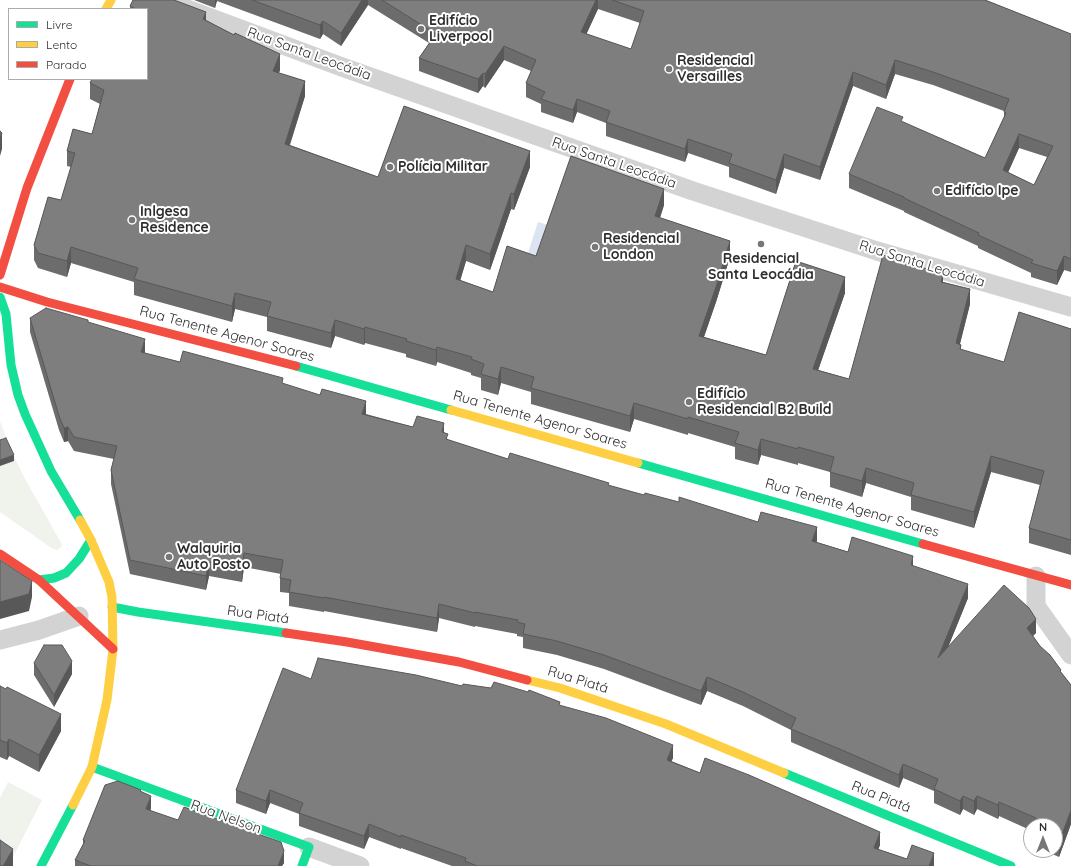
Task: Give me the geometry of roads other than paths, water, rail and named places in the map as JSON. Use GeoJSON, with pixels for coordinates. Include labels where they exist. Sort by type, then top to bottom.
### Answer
{"type":"FeatureCollection","features":[{"type":"Feature","properties":{"kind":"street","name":"Rua Santa Leocádia"},"geometry":{"type":"LineString","coordinates":[[163,0],[342,67],[693,191],[877,251],[1071,307]]}},
{"type":"Feature","properties":{"kind":"street"},"geometry":{"type":"LineString","coordinates":[[0,275],[27,188],[70,80]]}},
{"type":"Feature","properties":{"kind":"street","name":"Rua Tenente Agenor Soares"},"geometry":{"type":"LineString","coordinates":[[0,287],[47,302],[330,375],[1071,585]]}},
{"type":"Feature","properties":{"kind":"street"},"geometry":{"type":"LineString","coordinates":[[0,297],[6,314],[11,365],[18,395],[30,428],[51,471],[91,540],[109,582],[112,596],[112,649],[107,700],[92,767],[41,866]]}},
{"type":"Feature","properties":{"kind":"street"},"geometry":{"type":"LineString","coordinates":[[0,365],[11,365]]}},
{"type":"Feature","properties":{"kind":"street"},"geometry":{"type":"LineString","coordinates":[[39,580],[54,578],[66,573],[79,559],[91,540]]}},
{"type":"Feature","properties":{"kind":"street"},"geometry":{"type":"LineString","coordinates":[[0,554],[39,580],[79,616],[112,649]]}},
{"type":"Feature","properties":{"kind":"street"},"geometry":{"type":"LineString","coordinates":[[1036,576],[1036,606],[1071,655]]}},
{"type":"Feature","properties":{"kind":"street","name":"Rua Piatá"},"geometry":{"type":"LineString","coordinates":[[112,607],[347,642],[459,662],[560,688],[666,724],[1010,866]]}},
{"type":"Feature","properties":{"kind":"street"},"geometry":{"type":"LineString","coordinates":[[0,640],[39,630],[79,616]]}},
{"type":"Feature","properties":{"kind":"street","name":"Rua Nelson"},"geometry":{"type":"LineString","coordinates":[[92,767],[360,866]]}},
{"type":"Feature","properties":{"kind":"street"},"geometry":{"type":"LineString","coordinates":[[302,866],[308,847]]}},
{"type":"Feature","properties":{"kind":"place","name":"Edifício Liverpool"},"geometry":{"type":"Point","coordinates":[421,29]}},
{"type":"Feature","properties":{"kind":"place","name":"Residencial Versailles"},"geometry":{"type":"Point","coordinates":[669,69]}},
{"type":"Feature","properties":{"kind":"place","name":"Polícia Militar"},"geometry":{"type":"Point","coordinates":[390,167]}},
{"type":"Feature","properties":{"kind":"place","name":"Edifício Ipe"},"geometry":{"type":"Point","coordinates":[937,191]}},
{"type":"Feature","properties":{"kind":"place","name":"Inlgesa Residence"},"geometry":{"type":"Point","coordinates":[132,220]}},
{"type":"Feature","properties":{"kind":"place","name":"Residencial Santa Leocádia"},"geometry":{"type":"Point","coordinates":[761,244]}},
{"type":"Feature","properties":{"kind":"place","name":"Residencial London"},"geometry":{"type":"Point","coordinates":[595,247]}},
{"type":"Feature","properties":{"kind":"place","name":"Edifício Residencial B2 Build"},"geometry":{"type":"Point","coordinates":[689,402]}},
{"type":"Feature","properties":{"kind":"place","name":"Walquiria Auto Posto"},"geometry":{"type":"Point","coordinates":[169,557]}}]}
